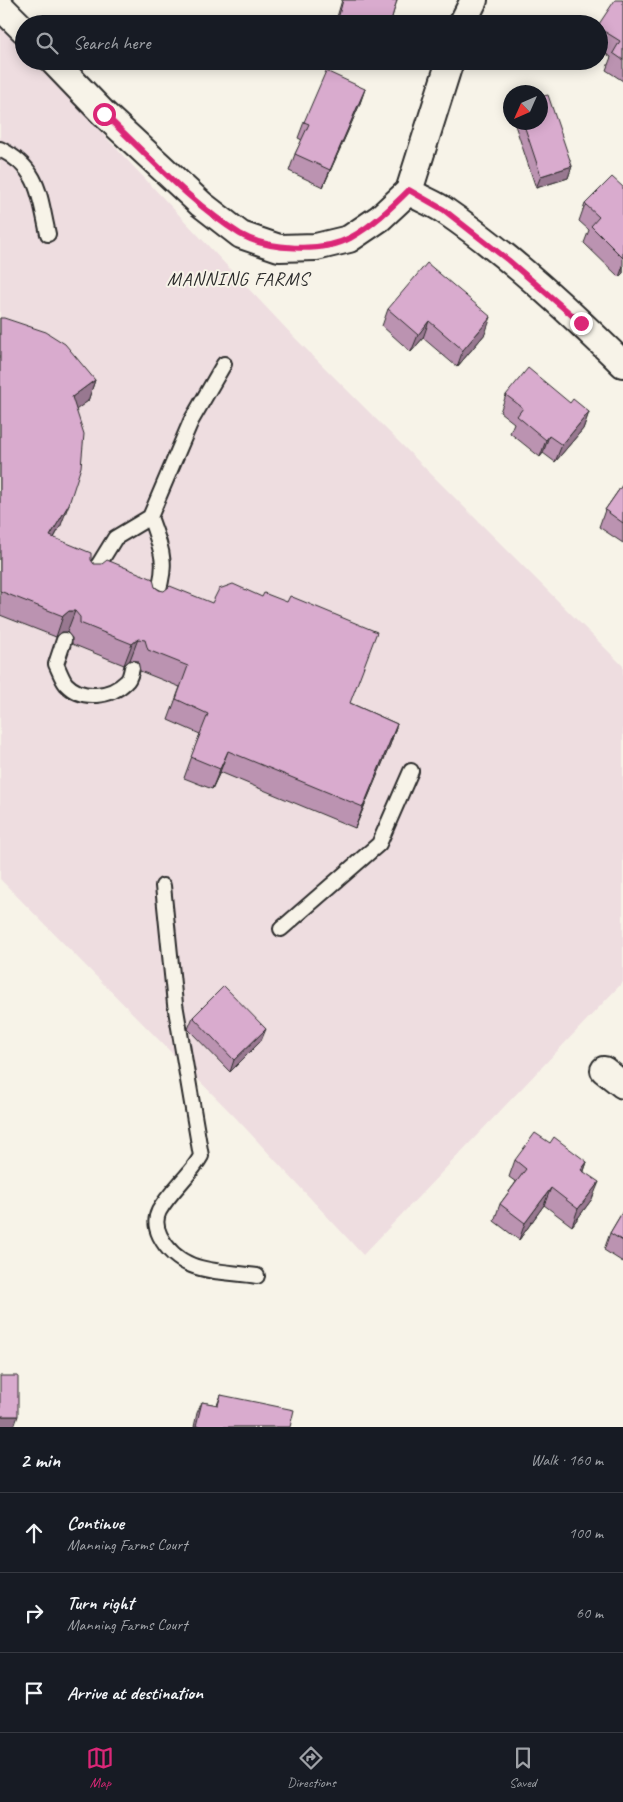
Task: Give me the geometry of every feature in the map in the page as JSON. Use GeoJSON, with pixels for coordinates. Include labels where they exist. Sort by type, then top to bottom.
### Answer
{"type":"FeatureCollection","features":[{"type":"Feature","properties":{"kind":"street"},"geometry":{"type":"LineString","coordinates":[[466,15],[474,0]]}},
{"type":"Feature","properties":{"kind":"street"},"geometry":{"type":"LineString","coordinates":[[0,6],[15,21]]}},
{"type":"Feature","properties":{"kind":"street"},"geometry":{"type":"LineString","coordinates":[[62,70],[104,114],[201,204],[241,234],[279,248],[316,247],[349,239],[380,218],[409,190],[447,70]]}},
{"type":"Feature","properties":{"kind":"street"},"geometry":{"type":"LineString","coordinates":[[409,190],[444,210],[508,260],[581,323],[623,364]]}},
{"type":"Feature","properties":{"kind":"lane"},"geometry":{"type":"LineString","coordinates":[[0,149],[14,156],[35,180],[48,234]]}},
{"type":"Feature","properties":{"kind":"lane"},"geometry":{"type":"LineString","coordinates":[[91,577],[115,538],[150,517],[191,420],[224,364]]}},
{"type":"Feature","properties":{"kind":"lane"},"geometry":{"type":"LineString","coordinates":[[150,517],[162,550],[163,580],[154,603]]}},
{"type":"Feature","properties":{"kind":"lane"},"geometry":{"type":"LineString","coordinates":[[64,640],[56,664],[66,684],[78,692],[95,697],[115,689],[128,681],[132,668]]}},
{"type":"Feature","properties":{"kind":"lane"},"geometry":{"type":"LineString","coordinates":[[281,928],[379,844],[411,771]]}},
{"type":"Feature","properties":{"kind":"lane"},"geometry":{"type":"LineString","coordinates":[[163,886],[175,1004],[201,1156],[192,1172],[158,1212],[156,1228],[167,1251],[189,1267],[257,1276]]}},
{"type":"Feature","properties":{"kind":"shaded area"},"geometry":{"type":"Polygon","coordinates":[[[0,26],[15,42],[15,70],[42,70],[295,338],[623,666],[623,982],[363,1255],[235,1117],[0,879],[0,26]]]}},
{"type":"Feature","properties":{"kind":"building"},"geometry":{"type":"Polygon","coordinates":[[[343,0],[397,0],[393,15],[339,15],[343,0]]]}},
{"type":"Feature","properties":{"kind":"building"},"geometry":{"type":"Polygon","coordinates":[[[615,0],[623,0],[623,60],[613,53],[620,41],[608,34],[608,15],[605,15],[615,0]]]}},
{"type":"Feature","properties":{"kind":"building"},"geometry":{"type":"Polygon","coordinates":[[[326,71],[365,89],[330,170],[295,154],[309,124],[304,122],[326,71]]]}},
{"type":"Feature","properties":{"kind":"building"},"geometry":{"type":"Polygon","coordinates":[[[548,95],[572,166],[541,176],[526,130],[548,130],[548,95]]]}},
{"type":"Feature","properties":{"kind":"building"},"geometry":{"type":"Polygon","coordinates":[[[612,177],[623,187],[623,258],[591,226],[599,217],[585,204],[612,177]]]}},
{"type":"Feature","properties":{"kind":"building"},"geometry":{"type":"Polygon","coordinates":[[[427,263],[491,317],[463,350],[429,321],[418,335],[388,309],[427,263]]]}},
{"type":"Feature","properties":{"kind":"building"},"geometry":{"type":"Polygon","coordinates":[[[0,318],[46,332],[65,344],[95,380],[72,397],[84,434],[81,467],[69,504],[50,536],[91,553],[91,560],[94,564],[102,564],[107,560],[153,579],[155,587],[159,590],[164,591],[170,586],[212,603],[219,589],[233,584],[262,597],[264,593],[287,602],[290,596],[377,632],[350,703],[397,724],[363,807],[228,751],[220,769],[191,757],[208,714],[176,699],[188,666],[148,650],[145,640],[138,639],[132,644],[80,623],[80,617],[75,611],[69,611],[63,616],[0,591],[0,318]]]}},
{"type":"Feature","properties":{"kind":"building"},"geometry":{"type":"Polygon","coordinates":[[[528,368],[570,403],[573,399],[589,412],[562,445],[549,436],[546,440],[517,416],[523,408],[506,395],[528,368]]]}},
{"type":"Feature","properties":{"kind":"building"},"geometry":{"type":"Polygon","coordinates":[[[623,484],[623,523],[605,510],[623,484]]]}},
{"type":"Feature","properties":{"kind":"building"},"geometry":{"type":"Polygon","coordinates":[[[224,986],[266,1029],[234,1060],[193,1017],[224,986]]]}},
{"type":"Feature","properties":{"kind":"building"},"geometry":{"type":"Polygon","coordinates":[[[535,1133],[550,1143],[554,1137],[587,1162],[581,1170],[599,1182],[578,1209],[551,1188],[525,1223],[500,1204],[526,1169],[515,1160],[535,1133]]]}},
{"type":"Feature","properties":{"kind":"building"},"geometry":{"type":"Polygon","coordinates":[[[623,1211],[623,1241],[610,1233],[623,1211]]]}},
{"type":"Feature","properties":{"kind":"building"},"geometry":{"type":"Polygon","coordinates":[[[0,1376],[18,1376],[18,1416],[0,1416],[0,1376]]]}},
{"type":"Feature","properties":{"kind":"building"},"geometry":{"type":"Polygon","coordinates":[[[221,1395],[294,1410],[290,1427],[196,1426],[202,1402],[218,1405],[221,1395]]]}},
{"type":"Feature","properties":{"kind":"district","name":"MANNING FARMS"},"geometry":{"type":"Point","coordinates":[238,278]}},
{"type":"Feature","properties":{"kind":"route"},"geometry":{"type":"LineString","coordinates":[[104,114],[201,204],[241,234],[279,248],[316,247],[349,239],[380,218],[409,190],[415,196],[444,210],[508,260],[581,323]]}}]}
